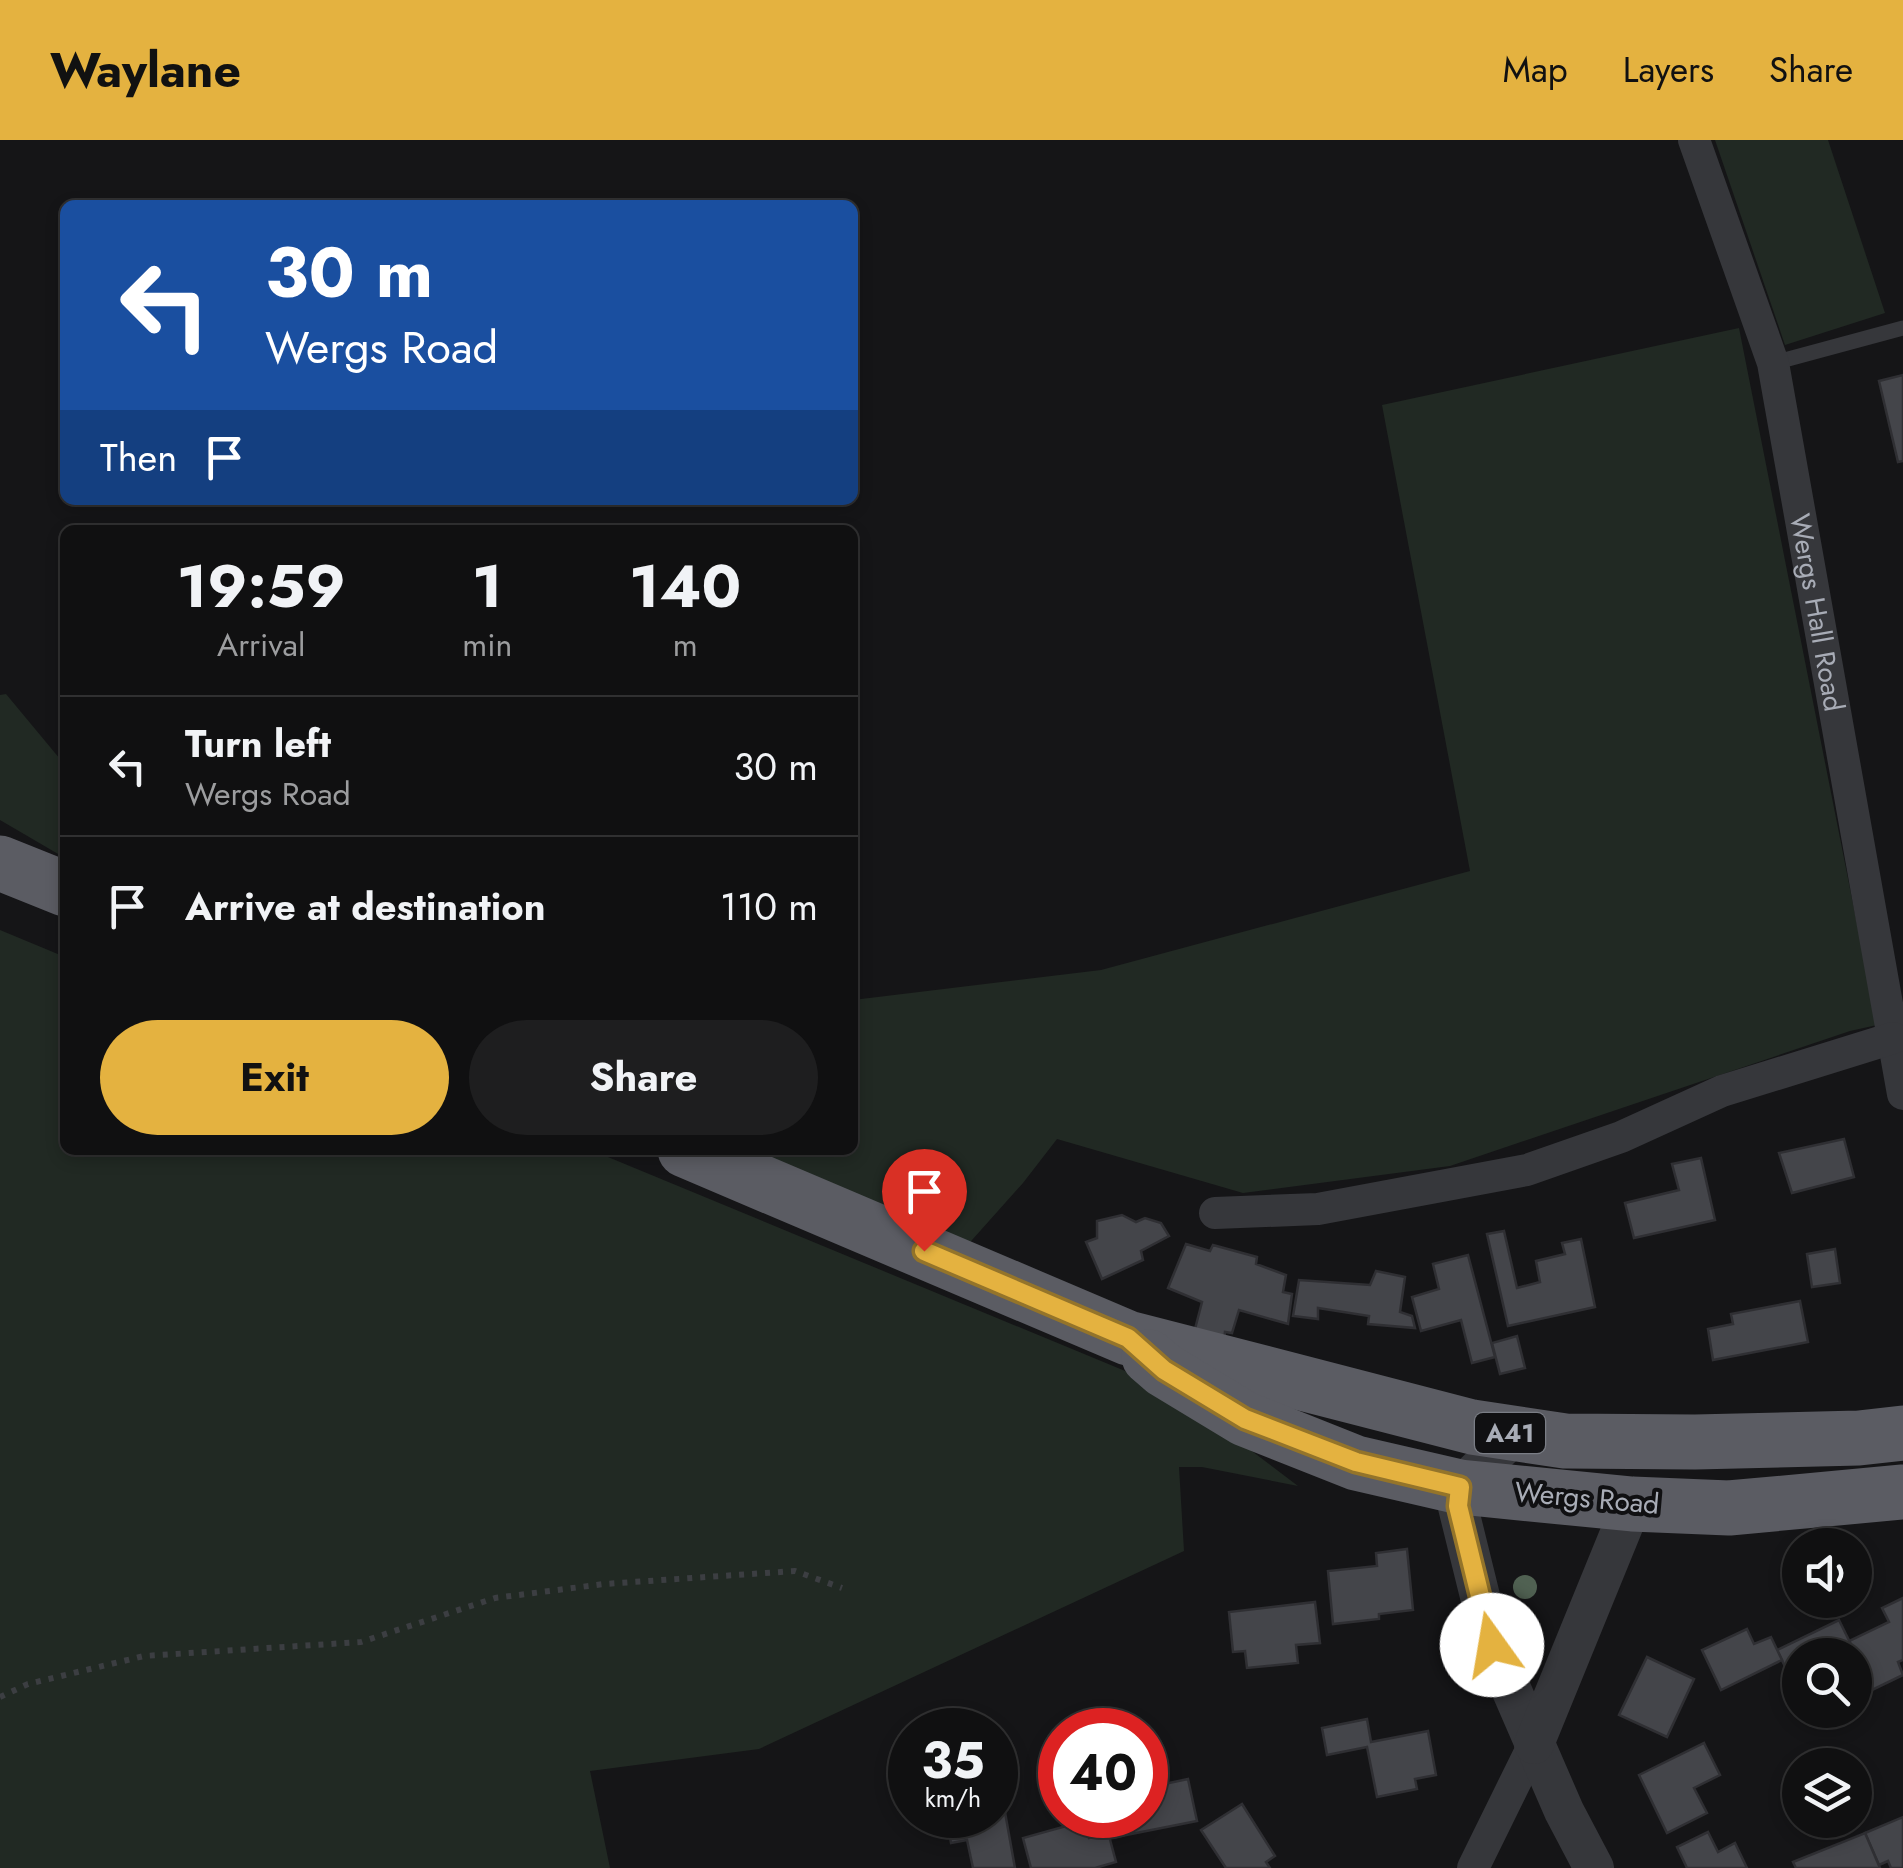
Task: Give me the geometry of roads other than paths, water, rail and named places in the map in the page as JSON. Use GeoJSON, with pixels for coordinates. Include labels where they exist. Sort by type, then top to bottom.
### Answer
{"type":"FeatureCollection","features":[{"type":"Feature","properties":{"kind":"highway"},"geometry":{"type":"LineString","coordinates":[[0,863],[60,887]]}},
{"type":"Feature","properties":{"kind":"highway","name":"Wergs Road"},"geometry":{"type":"LineString","coordinates":[[698,1155],[1128,1338],[1472,1427],[1543,1438],[1695,1442],[1859,1438],[1903,1433]]}},
{"type":"Feature","properties":{"kind":"highway","name":"Wergs Road"},"geometry":{"type":"LineString","coordinates":[[1128,1338],[1164,1370],[1245,1419],[1356,1462],[1460,1487],[1632,1504],[1730,1508],[1903,1492]]}},
{"type":"Feature","properties":{"kind":"highway"},"geometry":{"type":"LineString","coordinates":[[1695,1442],[1903,1399]]}},
{"type":"Feature","properties":{"kind":"highway"},"geometry":{"type":"LineString","coordinates":[[1543,1438],[1624,1487],[1632,1504]]}},
{"type":"Feature","properties":{"kind":"street","name":"Wergs Hall Road"},"geometry":{"type":"LineString","coordinates":[[1694,140],[1773,363],[1902,1086]]}},
{"type":"Feature","properties":{"kind":"street"},"geometry":{"type":"LineString","coordinates":[[1215,1213],[1318,1210],[1527,1170],[1621,1136],[1722,1092],[1893,1038]]}},
{"type":"Feature","properties":{"kind":"street"},"geometry":{"type":"LineString","coordinates":[[1543,1438],[1507,1442],[1460,1487],[1458,1506],[1492,1645],[1594,1868]]}},
{"type":"Feature","properties":{"kind":"street"},"geometry":{"type":"LineString","coordinates":[[1473,1868],[1534,1744],[1632,1504]]}},
{"type":"Feature","properties":{"kind":"lane"},"geometry":{"type":"LineString","coordinates":[[1773,363],[1903,328]]}}]}
